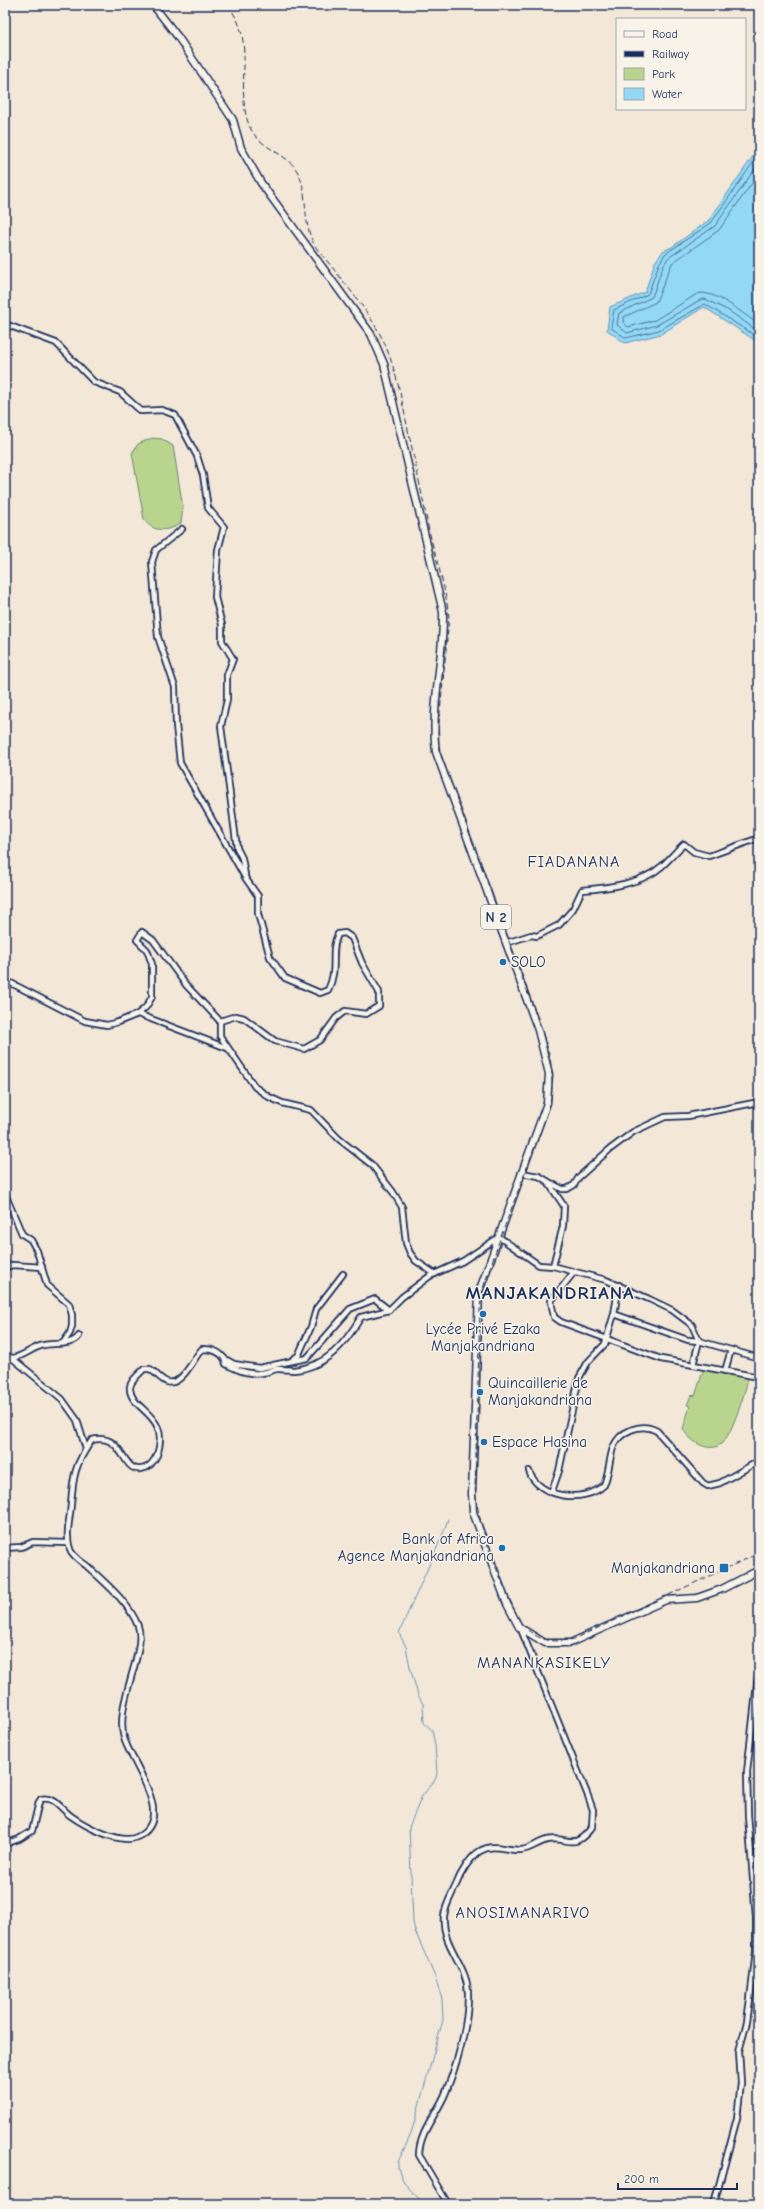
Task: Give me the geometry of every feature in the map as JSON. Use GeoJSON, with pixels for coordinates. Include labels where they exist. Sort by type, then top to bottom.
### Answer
{"type":"FeatureCollection","features":[{"type":"Feature","properties":{"kind":"main road","name":"N 2"},"geometry":{"type":"LineString","coordinates":[[153,5],[178,37],[233,120],[241,148],[261,183],[370,334],[384,364],[443,612],[443,639],[433,735],[436,752],[538,1030],[549,1074],[547,1103],[479,1292],[472,1494],[473,1512],[507,1604],[520,1627],[545,1643],[570,1643],[666,1600],[697,1598],[722,1589],[759,1570]]}},
{"type":"Feature","properties":{"kind":"street"},"geometry":{"type":"LineString","coordinates":[[5,324],[56,343],[94,382],[120,392],[141,411],[162,410],[175,415],[197,456],[204,475],[208,508],[224,526],[218,550],[215,597],[222,625],[222,641],[233,658],[227,675],[227,700],[221,726],[238,848],[242,858],[246,878]]}},
{"type":"Feature","properties":{"kind":"street"},"geometry":{"type":"LineString","coordinates":[[182,529],[156,550],[152,562],[158,637],[175,688],[176,725],[180,763],[246,878],[258,896],[258,914],[270,957],[285,978],[320,993],[328,990],[335,970],[334,943],[338,934],[345,933],[352,938],[362,963],[379,992],[379,1006],[366,1014],[345,1011],[336,1018],[320,1040],[304,1049],[275,1042],[244,1018],[236,1016],[220,1021]]}},
{"type":"Feature","properties":{"kind":"street"},"geometry":{"type":"LineString","coordinates":[[506,943],[531,935],[537,936],[547,932],[567,918],[582,890],[613,887],[653,872],[662,867],[684,844],[694,852],[709,856],[759,838]]}},
{"type":"Feature","properties":{"kind":"street"},"geometry":{"type":"LineString","coordinates":[[5,980],[67,1013],[96,1024],[107,1025],[138,1014],[151,1001],[153,991],[151,958],[148,950],[137,940],[142,932],[153,940],[186,985],[220,1021],[220,1036],[255,1087],[269,1098],[282,1103],[311,1110],[338,1139],[363,1156],[372,1165],[393,1192],[402,1207],[406,1243],[410,1253],[416,1261],[435,1274]]}},
{"type":"Feature","properties":{"kind":"street"},"geometry":{"type":"LineString","coordinates":[[138,1014],[227,1048]]}},
{"type":"Feature","properties":{"kind":"street"},"geometry":{"type":"LineString","coordinates":[[521,1173],[539,1176],[562,1189],[567,1189],[574,1185],[579,1177],[609,1150],[633,1132],[665,1117],[688,1116],[759,1102]]}},
{"type":"Feature","properties":{"kind":"street"},"geometry":{"type":"LineString","coordinates":[[547,1181],[564,1206],[563,1226],[553,1266]]}},
{"type":"Feature","properties":{"kind":"street"},"geometry":{"type":"LineString","coordinates":[[5,1194],[22,1234],[31,1240],[38,1251],[47,1286],[69,1304],[72,1315],[70,1333],[64,1343]]}},
{"type":"Feature","properties":{"kind":"street"},"geometry":{"type":"LineString","coordinates":[[225,1359],[226,1364],[238,1371],[252,1374],[266,1372],[277,1368],[292,1370],[304,1368],[324,1360],[338,1350],[361,1318],[389,1310],[406,1294],[435,1274],[463,1261],[499,1237],[539,1265],[553,1266],[619,1285],[672,1310],[692,1325],[699,1341],[693,1365]]}},
{"type":"Feature","properties":{"kind":"street"},"geometry":{"type":"LineString","coordinates":[[5,1267],[13,1265],[42,1267]]}},
{"type":"Feature","properties":{"kind":"street"},"geometry":{"type":"LineString","coordinates":[[574,1272],[551,1301],[554,1317],[561,1322],[660,1359],[759,1377]]}},
{"type":"Feature","properties":{"kind":"street"},"geometry":{"type":"LineString","coordinates":[[288,1362],[298,1356],[311,1327],[316,1309],[342,1274]]}},
{"type":"Feature","properties":{"kind":"street"},"geometry":{"type":"LineString","coordinates":[[552,1491],[559,1471],[579,1378],[588,1362],[607,1339],[614,1314],[619,1285]]}},
{"type":"Feature","properties":{"kind":"street"},"geometry":{"type":"LineString","coordinates":[[5,1844],[19,1839],[32,1831],[41,1799],[47,1798],[54,1801],[71,1816],[86,1825],[127,1841],[138,1837],[148,1828],[154,1815],[151,1797],[142,1773],[129,1752],[123,1737],[123,1720],[127,1688],[140,1639],[138,1626],[129,1610],[71,1552],[68,1543],[73,1476],[92,1440],[103,1438],[112,1441],[118,1447],[128,1464],[137,1469],[146,1468],[155,1459],[160,1445],[159,1427],[145,1409],[132,1396],[130,1385],[144,1369],[150,1369],[164,1380],[174,1382],[185,1374],[194,1357],[202,1349],[219,1353],[225,1359],[234,1364],[259,1368],[307,1358],[350,1309],[356,1305],[375,1299],[389,1310]]}},
{"type":"Feature","properties":{"kind":"street"},"geometry":{"type":"LineString","coordinates":[[614,1314],[688,1340],[699,1341],[759,1358]]}},
{"type":"Feature","properties":{"kind":"street"},"geometry":{"type":"LineString","coordinates":[[12,1358],[18,1358],[43,1345],[74,1341],[79,1336]]}},
{"type":"Feature","properties":{"kind":"street"},"geometry":{"type":"LineString","coordinates":[[725,1371],[731,1350]]}},
{"type":"Feature","properties":{"kind":"street"},"geometry":{"type":"LineString","coordinates":[[5,1355],[12,1358],[62,1399],[77,1420],[86,1449]]}},
{"type":"Feature","properties":{"kind":"street"},"geometry":{"type":"LineString","coordinates":[[528,1471],[531,1479],[538,1486],[552,1491],[575,1497],[597,1492],[604,1485],[616,1443],[619,1438],[635,1427],[649,1427],[657,1431],[703,1483],[708,1486],[720,1483],[759,1461]]}},
{"type":"Feature","properties":{"kind":"street"},"geometry":{"type":"LineString","coordinates":[[5,1548],[21,1547],[33,1542],[68,1543]]}},
{"type":"Feature","properties":{"kind":"street"},"geometry":{"type":"LineString","coordinates":[[448,2204],[419,2155],[419,2146],[423,2135],[446,2093],[467,2025],[468,1994],[465,1973],[460,1967],[448,1943],[444,1915],[458,1880],[472,1858],[480,1851],[498,1847],[520,1851],[548,1840],[570,1843],[578,1841],[592,1827],[593,1810],[588,1796],[520,1627]]}},
{"type":"Feature","properties":{"kind":"street"},"geometry":{"type":"LineString","coordinates":[[714,2204],[737,2118],[741,2083],[739,2051],[747,2022],[756,1952],[756,1918],[748,1815],[747,1772],[759,1666]]}},
{"type":"Feature","properties":{"kind":"green space"},"geometry":{"type":"Polygon","coordinates":[[[152,438],[162,439],[173,446],[183,508],[181,523],[171,528],[161,530],[151,527],[144,519],[132,453],[138,444],[152,438]]]}},
{"type":"Feature","properties":{"kind":"green space"},"geometry":{"type":"Polygon","coordinates":[[[704,1368],[748,1377],[742,1400],[731,1429],[724,1441],[714,1447],[702,1446],[686,1434],[683,1429],[690,1406],[687,1405],[691,1395],[695,1396],[704,1368]]]}},
{"type":"Feature","properties":{"kind":"water"},"geometry":{"type":"Polygon","coordinates":[[[758,149],[759,343],[704,307],[661,334],[625,343],[607,330],[610,307],[645,292],[655,262],[663,251],[672,247],[709,220],[758,149]]]}},
{"type":"Feature","properties":{"kind":"waterway"},"geometry":{"type":"LineString","coordinates":[[424,2204],[404,2183],[398,2168],[398,2162],[411,2134],[443,2020],[442,1999],[435,1977],[415,1931],[413,1922],[409,1827],[422,1796],[435,1780],[437,1774],[435,1745],[432,1730],[424,1723],[423,1704],[418,1695],[406,1647],[399,1633],[443,1534],[448,1519]]}},
{"type":"Feature","properties":{"kind":"railway"},"geometry":{"type":"LineString","coordinates":[[227,5],[236,18],[244,47],[244,95],[245,110],[249,125],[259,140],[287,159],[297,171],[303,187],[307,223],[314,244],[367,313],[379,332],[392,363],[401,396],[428,526],[448,606],[449,618],[438,734],[439,750],[550,1057],[552,1091],[549,1109],[500,1239],[483,1288],[480,1307],[475,1488],[477,1506],[486,1540],[498,1574],[520,1622],[538,1637],[551,1641],[574,1639],[759,1553]]}},
{"type":"Feature","properties":{"kind":"place","name":"SOLO"},"geometry":{"type":"Point","coordinates":[503,962]}},
{"type":"Feature","properties":{"kind":"place","name":"Lycée Privé Ezaka Manjakandriana"},"geometry":{"type":"Point","coordinates":[483,1314]}},
{"type":"Feature","properties":{"kind":"place","name":"Quincaillerie de Manjakandriana"},"geometry":{"type":"Point","coordinates":[480,1392]}},
{"type":"Feature","properties":{"kind":"place","name":"Espace Hasina"},"geometry":{"type":"Point","coordinates":[484,1442]}},
{"type":"Feature","properties":{"kind":"place","name":"Bank of Africa Agence Manjakandriana"},"geometry":{"type":"Point","coordinates":[502,1548]}},
{"type":"Feature","properties":{"kind":"place","name":"Manjakandriana"},"geometry":{"type":"Point","coordinates":[724,1568]}},
{"type":"Feature","properties":{"kind":"district","name":"FIADANANA"},"geometry":{"type":"Point","coordinates":[574,862]}},
{"type":"Feature","properties":{"kind":"district","name":"MANJAKANDRIANA"},"geometry":{"type":"Point","coordinates":[550,1293]}},
{"type":"Feature","properties":{"kind":"district","name":"MANANKASIKELY"},"geometry":{"type":"Point","coordinates":[544,1663]}},
{"type":"Feature","properties":{"kind":"district","name":"ANOSIMANARIVO"},"geometry":{"type":"Point","coordinates":[523,1913]}}]}
